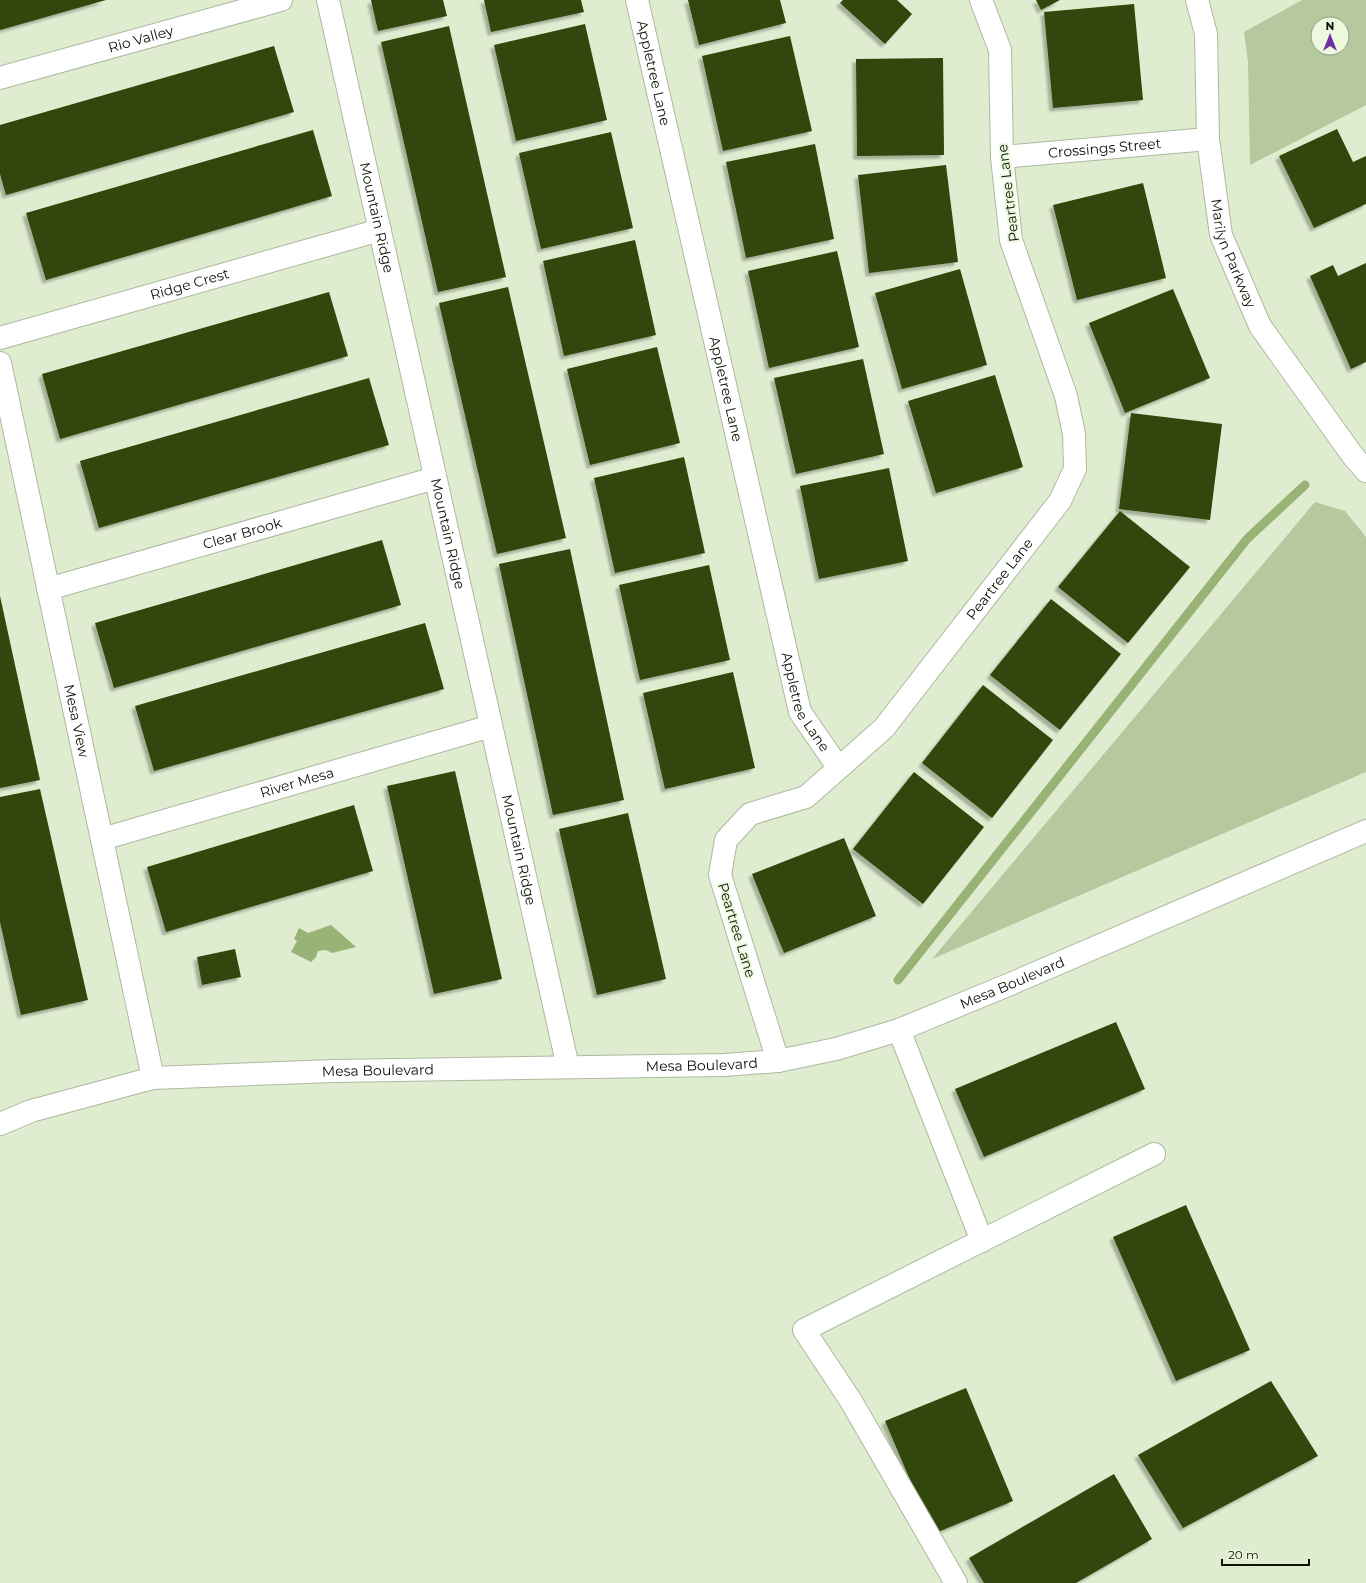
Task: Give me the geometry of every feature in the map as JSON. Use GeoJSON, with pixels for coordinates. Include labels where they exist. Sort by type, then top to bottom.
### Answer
{"type":"FeatureCollection","features":[{"type":"Feature","properties":{"kind":"street","name":"Rio Valley"},"geometry":{"type":"LineString","coordinates":[[0,78],[281,0]]}},
{"type":"Feature","properties":{"kind":"street","name":"Mountain Ridge"},"geometry":{"type":"LineString","coordinates":[[328,0],[568,1067]]}},
{"type":"Feature","properties":{"kind":"street","name":"Appletree Lane"},"geometry":{"type":"LineString","coordinates":[[637,0],[800,712],[838,767]]}},
{"type":"Feature","properties":{"kind":"street","name":"Peartree Lane"},"geometry":{"type":"LineString","coordinates":[[778,1061],[720,875],[726,840],[750,814],[806,797],[838,767],[884,728],[1060,501],[1075,469],[1074,434],[1066,396],[1011,240],[1002,158],[1000,50],[981,0]]}},
{"type":"Feature","properties":{"kind":"street","name":"Marilyn Parkway"},"geometry":{"type":"LineString","coordinates":[[1197,0],[1206,34],[1208,139],[1221,235],[1260,326],[1362,458]]}},
{"type":"Feature","properties":{"kind":"street","name":"Crossings Street"},"geometry":{"type":"LineString","coordinates":[[1002,158],[1208,139]]}},
{"type":"Feature","properties":{"kind":"street","name":"Ridge Crest"},"geometry":{"type":"LineString","coordinates":[[0,338],[380,230]]}},
{"type":"Feature","properties":{"kind":"street","name":"Mesa View"},"geometry":{"type":"LineString","coordinates":[[0,363],[153,1078]]}},
{"type":"Feature","properties":{"kind":"street","name":"Clear Brook"},"geometry":{"type":"LineString","coordinates":[[48,589],[435,478]]}},
{"type":"Feature","properties":{"kind":"street","name":"River Mesa"},"geometry":{"type":"LineString","coordinates":[[102,839],[491,726]]}},
{"type":"Feature","properties":{"kind":"street","name":"Mesa Boulevard"},"geometry":{"type":"LineString","coordinates":[[0,1124],[31,1111],[153,1078],[333,1071],[724,1065],[778,1061],[836,1049],[899,1030],[1016,982],[1366,831]]}},
{"type":"Feature","properties":{"kind":"street"},"geometry":{"type":"LineString","coordinates":[[899,1030],[982,1241]]}},
{"type":"Feature","properties":{"kind":"street"},"geometry":{"type":"LineString","coordinates":[[956,1583],[851,1401],[804,1330],[1154,1154]]}},
{"type":"Feature","properties":{"kind":"shaded area"},"geometry":{"type":"Polygon","coordinates":[[[1302,0],[1366,0],[1366,105],[1250,165],[1248,62],[1244,32],[1302,0]]]}},
{"type":"Feature","properties":{"kind":"shaded area"},"geometry":{"type":"Polygon","coordinates":[[[1315,502],[1345,511],[1366,537],[1366,772],[932,959],[1315,502]]]}},
{"type":"Feature","properties":{"kind":"shaded area"},"geometry":{"type":"Polygon","coordinates":[[[331,925],[356,947],[332,953],[326,950],[318,951],[316,957],[311,962],[291,952],[297,941],[294,939],[299,928],[308,933],[331,925]]]}},
{"type":"Feature","properties":{"kind":"building"},"geometry":{"type":"Polygon","coordinates":[[[0,0],[106,0],[0,30],[0,0]]]}},
{"type":"Feature","properties":{"kind":"building"},"geometry":{"type":"Polygon","coordinates":[[[371,0],[443,0],[447,16],[378,31],[371,0]]]}},
{"type":"Feature","properties":{"kind":"building"},"geometry":{"type":"Polygon","coordinates":[[[484,0],[581,0],[584,12],[491,32],[484,0]]]}},
{"type":"Feature","properties":{"kind":"building"},"geometry":{"type":"Polygon","coordinates":[[[688,0],[780,0],[786,23],[699,45],[688,0]]]}},
{"type":"Feature","properties":{"kind":"building"},"geometry":{"type":"Polygon","coordinates":[[[843,0],[897,0],[912,14],[885,44],[840,3],[843,0]]]}},
{"type":"Feature","properties":{"kind":"building"},"geometry":{"type":"Polygon","coordinates":[[[1036,0],[1060,0],[1041,10],[1036,0]]]}},
{"type":"Feature","properties":{"kind":"building"},"geometry":{"type":"Polygon","coordinates":[[[1134,4],[1143,100],[1053,108],[1044,12],[1134,4]]]}},
{"type":"Feature","properties":{"kind":"building"},"geometry":{"type":"Polygon","coordinates":[[[585,24],[607,120],[516,141],[494,45],[585,24]]]}},
{"type":"Feature","properties":{"kind":"building"},"geometry":{"type":"Polygon","coordinates":[[[449,26],[506,277],[438,292],[381,42],[449,26]]]}},
{"type":"Feature","properties":{"kind":"building"},"geometry":{"type":"Polygon","coordinates":[[[790,36],[812,131],[723,151],[702,56],[790,36]]]}},
{"type":"Feature","properties":{"kind":"building"},"geometry":{"type":"Polygon","coordinates":[[[274,46],[294,112],[6,195],[0,174],[0,125],[274,46]]]}},
{"type":"Feature","properties":{"kind":"building"},"geometry":{"type":"Polygon","coordinates":[[[943,58],[944,155],[857,156],[856,59],[943,58]]]}},
{"type":"Feature","properties":{"kind":"building"},"geometry":{"type":"Polygon","coordinates":[[[1337,129],[1353,162],[1366,156],[1366,204],[1314,228],[1279,156],[1337,129]]]}},
{"type":"Feature","properties":{"kind":"building"},"geometry":{"type":"Polygon","coordinates":[[[313,130],[332,196],[46,280],[26,213],[313,130]]]}},
{"type":"Feature","properties":{"kind":"building"},"geometry":{"type":"Polygon","coordinates":[[[611,132],[633,228],[541,249],[519,153],[611,132]]]}},
{"type":"Feature","properties":{"kind":"building"},"geometry":{"type":"Polygon","coordinates":[[[815,144],[834,239],[746,258],[726,162],[815,144]]]}},
{"type":"Feature","properties":{"kind":"building"},"geometry":{"type":"Polygon","coordinates":[[[946,165],[958,262],[869,273],[858,175],[946,165]]]}},
{"type":"Feature","properties":{"kind":"building"},"geometry":{"type":"Polygon","coordinates":[[[1143,183],[1166,278],[1077,300],[1053,205],[1143,183]]]}},
{"type":"Feature","properties":{"kind":"building"},"geometry":{"type":"Polygon","coordinates":[[[635,240],[656,335],[564,356],[543,261],[635,240]]]}},
{"type":"Feature","properties":{"kind":"building"},"geometry":{"type":"Polygon","coordinates":[[[837,251],[859,347],[769,368],[748,271],[837,251]]]}},
{"type":"Feature","properties":{"kind":"building"},"geometry":{"type":"Polygon","coordinates":[[[1366,263],[1366,362],[1351,369],[1310,276],[1333,265],[1338,276],[1366,263]]]}},
{"type":"Feature","properties":{"kind":"building"},"geometry":{"type":"Polygon","coordinates":[[[960,269],[987,365],[902,389],[875,293],[960,269]]]}},
{"type":"Feature","properties":{"kind":"building"},"geometry":{"type":"Polygon","coordinates":[[[508,287],[566,538],[497,554],[439,303],[508,287]]]}},
{"type":"Feature","properties":{"kind":"building"},"geometry":{"type":"Polygon","coordinates":[[[1173,289],[1210,378],[1125,413],[1089,323],[1173,289]]]}},
{"type":"Feature","properties":{"kind":"building"},"geometry":{"type":"Polygon","coordinates":[[[329,292],[348,356],[60,439],[42,374],[329,292]]]}},
{"type":"Feature","properties":{"kind":"building"},"geometry":{"type":"Polygon","coordinates":[[[657,347],[680,443],[590,465],[567,369],[657,347]]]}},
{"type":"Feature","properties":{"kind":"building"},"geometry":{"type":"Polygon","coordinates":[[[863,359],[884,454],[796,474],[774,378],[863,359]]]}},
{"type":"Feature","properties":{"kind":"building"},"geometry":{"type":"Polygon","coordinates":[[[995,375],[1023,467],[936,493],[908,401],[995,375]]]}},
{"type":"Feature","properties":{"kind":"building"},"geometry":{"type":"Polygon","coordinates":[[[369,378],[389,445],[99,528],[80,461],[369,378]]]}},
{"type":"Feature","properties":{"kind":"building"},"geometry":{"type":"Polygon","coordinates":[[[1131,413],[1222,424],[1210,520],[1119,509],[1131,413]]]}},
{"type":"Feature","properties":{"kind":"building"},"geometry":{"type":"Polygon","coordinates":[[[684,457],[705,553],[615,573],[594,478],[684,457]]]}},
{"type":"Feature","properties":{"kind":"building"},"geometry":{"type":"Polygon","coordinates":[[[889,468],[908,561],[819,579],[800,486],[889,468]]]}},
{"type":"Feature","properties":{"kind":"building"},"geometry":{"type":"Polygon","coordinates":[[[1120,511],[1190,567],[1128,643],[1058,587],[1120,511]]]}},
{"type":"Feature","properties":{"kind":"building"},"geometry":{"type":"Polygon","coordinates":[[[382,540],[401,605],[114,688],[95,623],[382,540]]]}},
{"type":"Feature","properties":{"kind":"building"},"geometry":{"type":"Polygon","coordinates":[[[570,549],[624,800],[553,815],[499,564],[570,549]]]}},
{"type":"Feature","properties":{"kind":"building"},"geometry":{"type":"Polygon","coordinates":[[[709,565],[730,660],[640,680],[619,585],[709,565]]]}},
{"type":"Feature","properties":{"kind":"building"},"geometry":{"type":"Polygon","coordinates":[[[0,596],[40,780],[0,788],[0,596]]]}},
{"type":"Feature","properties":{"kind":"building"},"geometry":{"type":"Polygon","coordinates":[[[1051,599],[1121,654],[1060,730],[990,675],[1051,599]]]}},
{"type":"Feature","properties":{"kind":"building"},"geometry":{"type":"Polygon","coordinates":[[[425,623],[444,689],[154,771],[135,706],[425,623]]]}},
{"type":"Feature","properties":{"kind":"building"},"geometry":{"type":"Polygon","coordinates":[[[733,672],[755,768],[665,789],[643,693],[733,672]]]}},
{"type":"Feature","properties":{"kind":"building"},"geometry":{"type":"Polygon","coordinates":[[[983,685],[1053,740],[992,818],[922,763],[983,685]]]}},
{"type":"Feature","properties":{"kind":"building"},"geometry":{"type":"Polygon","coordinates":[[[455,771],[502,979],[434,994],[387,786],[455,771]]]}},
{"type":"Feature","properties":{"kind":"building"},"geometry":{"type":"Polygon","coordinates":[[[914,772],[984,827],[923,904],[853,849],[914,772]]]}},
{"type":"Feature","properties":{"kind":"building"},"geometry":{"type":"Polygon","coordinates":[[[40,789],[88,1000],[21,1015],[0,922],[0,797],[40,789]]]}},
{"type":"Feature","properties":{"kind":"building"},"geometry":{"type":"Polygon","coordinates":[[[354,805],[373,871],[166,932],[147,867],[354,805]]]}},
{"type":"Feature","properties":{"kind":"building"},"geometry":{"type":"Polygon","coordinates":[[[628,813],[666,979],[597,995],[559,829],[628,813]]]}},
{"type":"Feature","properties":{"kind":"building"},"geometry":{"type":"Polygon","coordinates":[[[844,838],[876,916],[784,953],[752,874],[844,838]]]}},
{"type":"Feature","properties":{"kind":"building"},"geometry":{"type":"Polygon","coordinates":[[[235,949],[241,977],[202,985],[197,957],[235,949]]]}},
{"type":"Feature","properties":{"kind":"building"},"geometry":{"type":"Polygon","coordinates":[[[1116,1022],[1145,1089],[984,1157],[955,1089],[1116,1022]]]}},
{"type":"Feature","properties":{"kind":"building"},"geometry":{"type":"Polygon","coordinates":[[[1186,1205],[1250,1350],[1176,1381],[1113,1237],[1186,1205]]]}},
{"type":"Feature","properties":{"kind":"building"},"geometry":{"type":"Polygon","coordinates":[[[1271,1381],[1318,1456],[1183,1528],[1138,1455],[1271,1381]]]}},
{"type":"Feature","properties":{"kind":"building"},"geometry":{"type":"Polygon","coordinates":[[[966,1388],[1013,1501],[933,1534],[885,1421],[966,1388]]]}},
{"type":"Feature","properties":{"kind":"building"},"geometry":{"type":"Polygon","coordinates":[[[1114,1474],[1152,1539],[1076,1583],[984,1583],[969,1558],[1114,1474]]]}},
{"type":"Feature","properties":{"kind":"waterway"},"geometry":{"type":"LineString","coordinates":[[898,980],[1247,539],[1305,485]]}}]}
